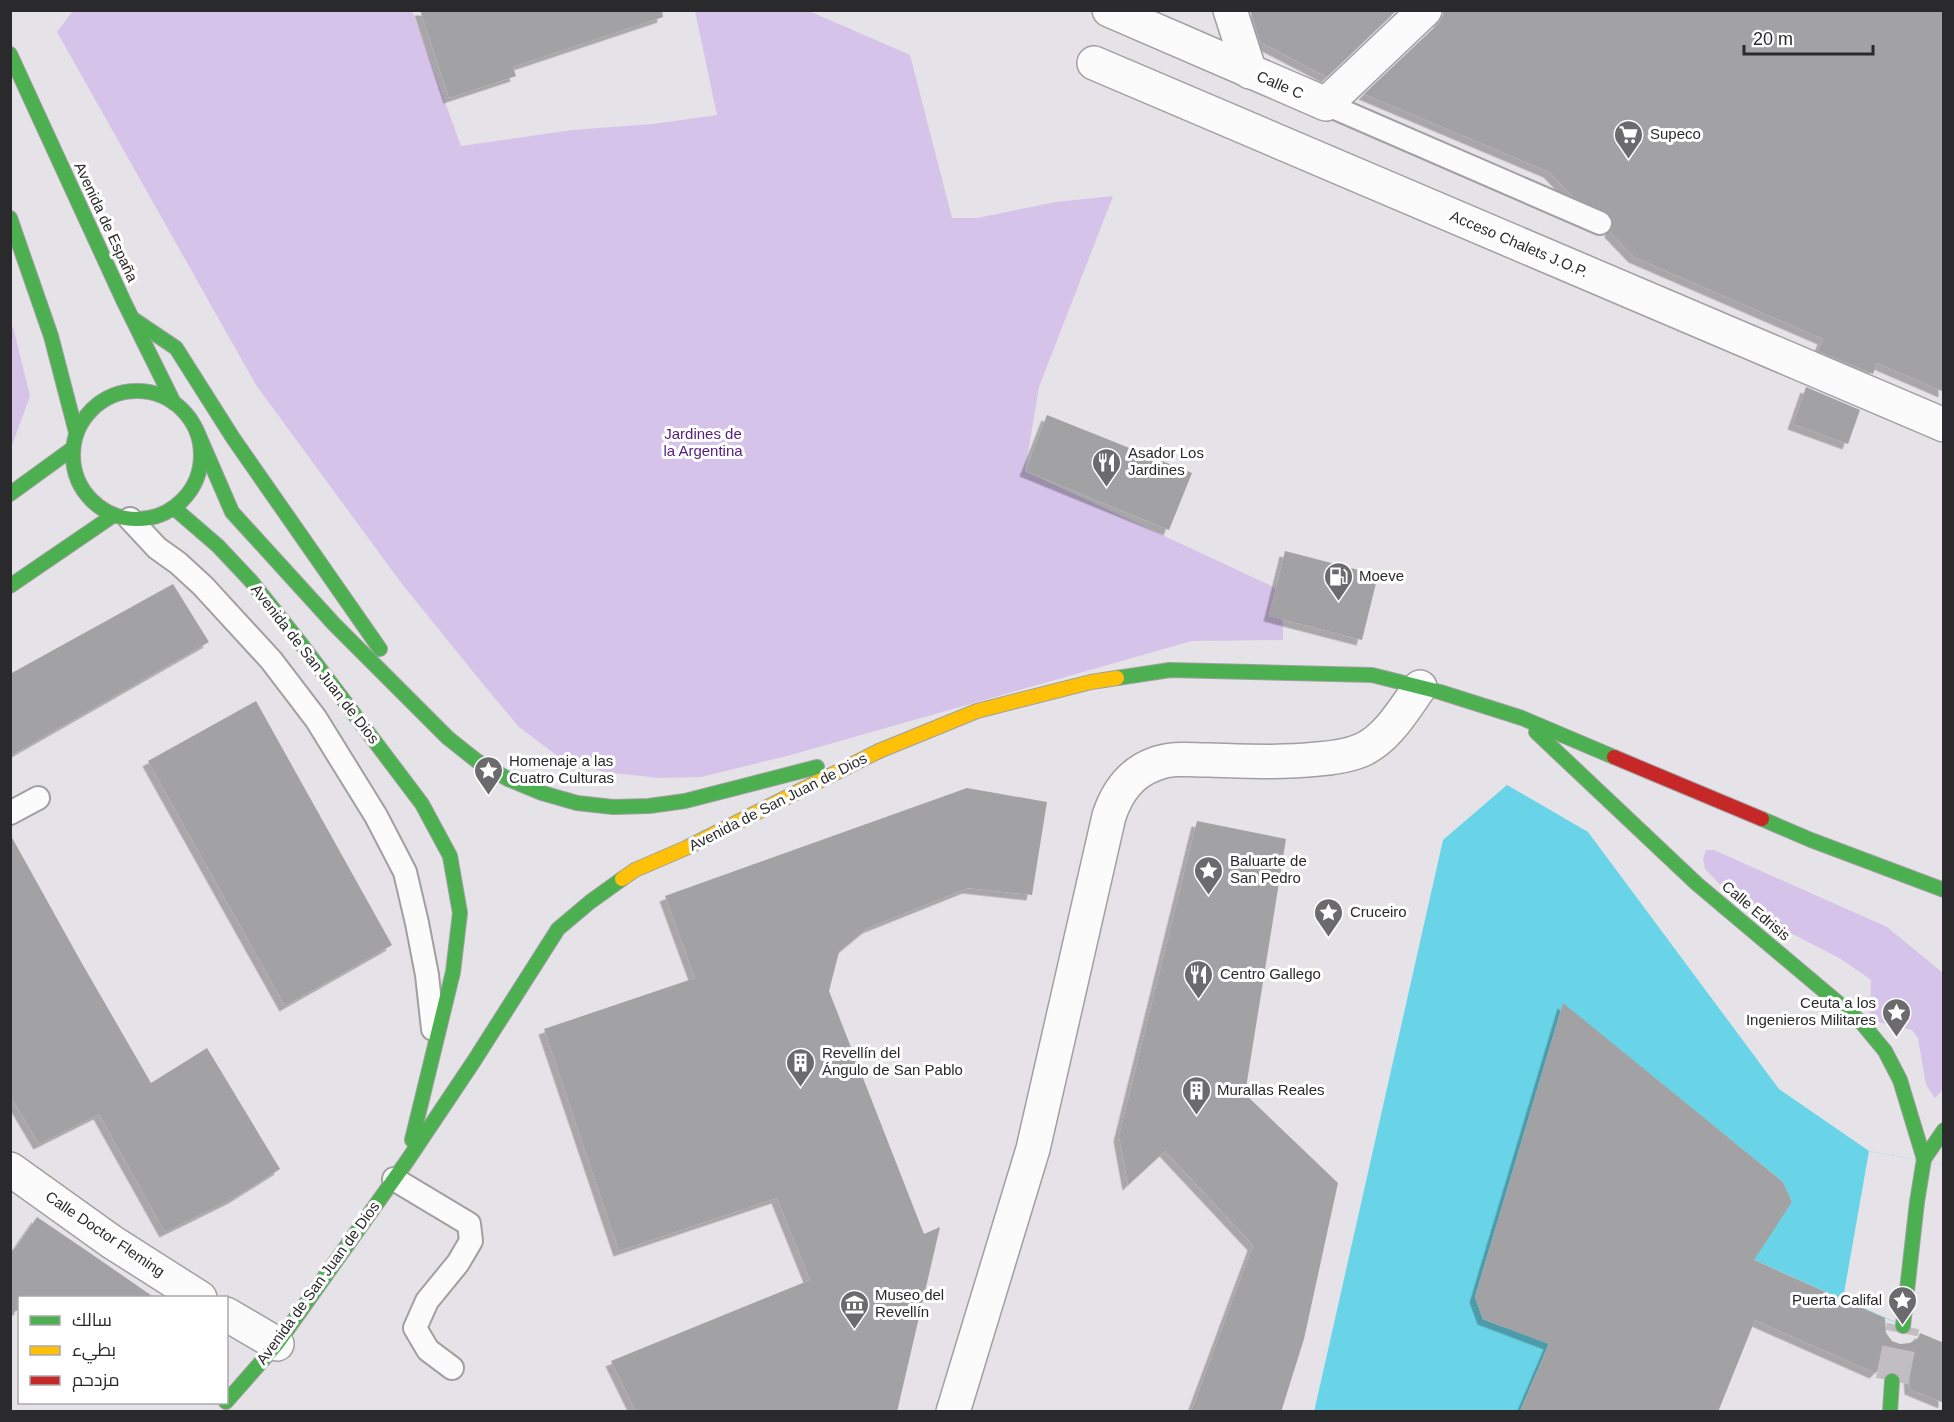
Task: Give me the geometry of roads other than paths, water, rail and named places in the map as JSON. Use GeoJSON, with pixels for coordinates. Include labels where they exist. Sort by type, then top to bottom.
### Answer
{"type":"FeatureCollection","features":[{"type":"Feature","properties":{"kind":"main road","name":"Avenida de España"},"geometry":{"type":"LineString","coordinates":[[10,54],[174,403]]}},
{"type":"Feature","properties":{"kind":"main road"},"geometry":{"type":"LineString","coordinates":[[10,218],[51,336],[76,432]]}},
{"type":"Feature","properties":{"kind":"main road","name":"Avenida de San Juan de Dios"},"geometry":{"type":"LineString","coordinates":[[133,319],[176,348],[234,438],[424,712]]}},
{"type":"Feature","properties":{"kind":"main road"},"geometry":{"type":"LineString","coordinates":[[127,392],[160,395],[174,403],[187,415],[196,429],[201,446],[201,464],[197,481],[187,496],[174,508],[146,519],[122,517],[99,508],[78,482],[73,465],[72,449],[76,432],[84,418],[96,405],[110,397],[127,392]]}},
{"type":"Feature","properties":{"kind":"main road","name":"Avenida de San Juan de Dios"},"geometry":{"type":"LineString","coordinates":[[196,429],[232,512],[334,624],[448,738],[477,760],[508,779],[542,793],[568,800],[613,807],[649,806],[684,801],[879,751]]}},
{"type":"Feature","properties":{"kind":"main road"},"geometry":{"type":"LineString","coordinates":[[10,494],[72,449]]}},
{"type":"Feature","properties":{"kind":"main road","name":"Avenida de San Juan de Dios"},"geometry":{"type":"LineString","coordinates":[[174,508],[218,546],[302,645],[422,804],[450,856],[460,914],[453,972],[400,1170]]}},
{"type":"Feature","properties":{"kind":"main road"},"geometry":{"type":"LineString","coordinates":[[10,586],[122,517]]}},
{"type":"Feature","properties":{"kind":"main road"},"geometry":{"type":"LineString","coordinates":[[879,751],[977,711],[1091,682],[1170,670],[1372,675],[1521,718],[1811,840],[1944,890]]}},
{"type":"Feature","properties":{"kind":"main road","name":"Calle Edrisis"},"geometry":{"type":"LineString","coordinates":[[1521,718],[1697,884],[1861,1022],[1886,1051],[1900,1080],[1924,1159]]}},
{"type":"Feature","properties":{"kind":"main road","name":"Avenida de San Juan de Dios"},"geometry":{"type":"LineString","coordinates":[[228,1400],[277,1344],[400,1170],[474,1061],[558,929],[590,902],[635,870],[686,848],[879,751]]}},
{"type":"Feature","properties":{"kind":"main road","name":"Calle Edrisis"},"geometry":{"type":"LineString","coordinates":[[1903,1326],[1924,1159],[1944,1130]]}},
{"type":"Feature","properties":{"kind":"main road"},"geometry":{"type":"LineString","coordinates":[[1890,1412],[1892,1381]]}},
{"type":"Feature","properties":{"kind":"street","name":"Calle C"},"geometry":{"type":"LineString","coordinates":[[1109,10],[1326,104]]}},
{"type":"Feature","properties":{"kind":"street"},"geometry":{"type":"LineString","coordinates":[[1230,10],[1250,72]]}},
{"type":"Feature","properties":{"kind":"street"},"geometry":{"type":"LineString","coordinates":[[1326,104],[1425,10]]}},
{"type":"Feature","properties":{"kind":"street","name":"Acceso Chalets J.O.P."},"geometry":{"type":"LineString","coordinates":[[1094,63],[1944,425]]}},
{"type":"Feature","properties":{"kind":"street"},"geometry":{"type":"LineString","coordinates":[[953,1412],[1033,1149],[1114,799],[1139,771],[1155,763],[1174,759],[1286,763],[1348,755],[1378,740],[1390,728],[1420,687]]}},
{"type":"Feature","properties":{"kind":"street","name":"Calle Doctor Fleming"},"geometry":{"type":"LineString","coordinates":[[10,1169],[112,1242],[197,1296]]}},
{"type":"Feature","properties":{"kind":"street"},"geometry":{"type":"LineString","coordinates":[[228,1315],[277,1344]]}},
{"type":"Feature","properties":{"kind":"lane"},"geometry":{"type":"LineString","coordinates":[[1326,104],[1600,223]]}},
{"type":"Feature","properties":{"kind":"lane","name":"Avenida de San Juan de Dios"},"geometry":{"type":"LineString","coordinates":[[122,517],[203,586],[271,660],[316,719],[376,816],[405,872],[427,975],[435,1045]]}},
{"type":"Feature","properties":{"kind":"lane"},"geometry":{"type":"LineString","coordinates":[[10,813],[39,798]]}},
{"type":"Feature","properties":{"kind":"lane"},"geometry":{"type":"LineString","coordinates":[[400,1170],[469,1224],[471,1240],[458,1263],[427,1301],[415,1328],[428,1350],[452,1368]]}},
{"type":"Feature","properties":{"kind":"water"},"geometry":{"type":"Polygon","coordinates":[[[1507,785],[1588,832],[1779,1089],[1869,1151],[1943,1165],[1903,1326],[1752,1259],[1792,1202],[1783,1182],[1563,1004],[1475,1297],[1483,1319],[1503,1327],[1527,1298],[1559,1320],[1520,1411],[1314,1412],[1443,840],[1507,785]]]}},
{"type":"Feature","properties":{"kind":"tunnel"},"geometry":{"type":"LineString","coordinates":[[1892,1381],[1903,1326]]}},
{"type":"Feature","properties":{"kind":"place","name":"Supeco"},"geometry":{"type":"Point","coordinates":[1629,160]}},
{"type":"Feature","properties":{"kind":"place","name":"Asador Los Jardines"},"geometry":{"type":"Point","coordinates":[1107,488]}},
{"type":"Feature","properties":{"kind":"place","name":"Moeve"},"geometry":{"type":"Point","coordinates":[1338,602]}},
{"type":"Feature","properties":{"kind":"place","name":"Homenaje a las Cuatro Culturas"},"geometry":{"type":"Point","coordinates":[488,796]}},
{"type":"Feature","properties":{"kind":"place","name":"Baluarte de San Pedro"},"geometry":{"type":"Point","coordinates":[1209,896]}},
{"type":"Feature","properties":{"kind":"place","name":"Cruceiro"},"geometry":{"type":"Point","coordinates":[1329,938]}},
{"type":"Feature","properties":{"kind":"place","name":"Centro Gallego"},"geometry":{"type":"Point","coordinates":[1199,1000]}},
{"type":"Feature","properties":{"kind":"place","name":"Ceuta a los Ingenieros Militares"},"geometry":{"type":"Point","coordinates":[1897,1038]}},
{"type":"Feature","properties":{"kind":"place","name":"Revellín del Ángulo de San Pablo"},"geometry":{"type":"Point","coordinates":[801,1088]}},
{"type":"Feature","properties":{"kind":"place","name":"Murallas Reales"},"geometry":{"type":"Point","coordinates":[1196,1116]}},
{"type":"Feature","properties":{"kind":"place","name":"Puerta Califal"},"geometry":{"type":"Point","coordinates":[1903,1326]}},
{"type":"Feature","properties":{"kind":"place","name":"Museo del Revellín"},"geometry":{"type":"Point","coordinates":[854,1330]}},
{"type":"Feature","properties":{"kind":"park label","name":"Jardines de la Argentina"},"geometry":{"type":"Point","coordinates":[703,442]}}]}
